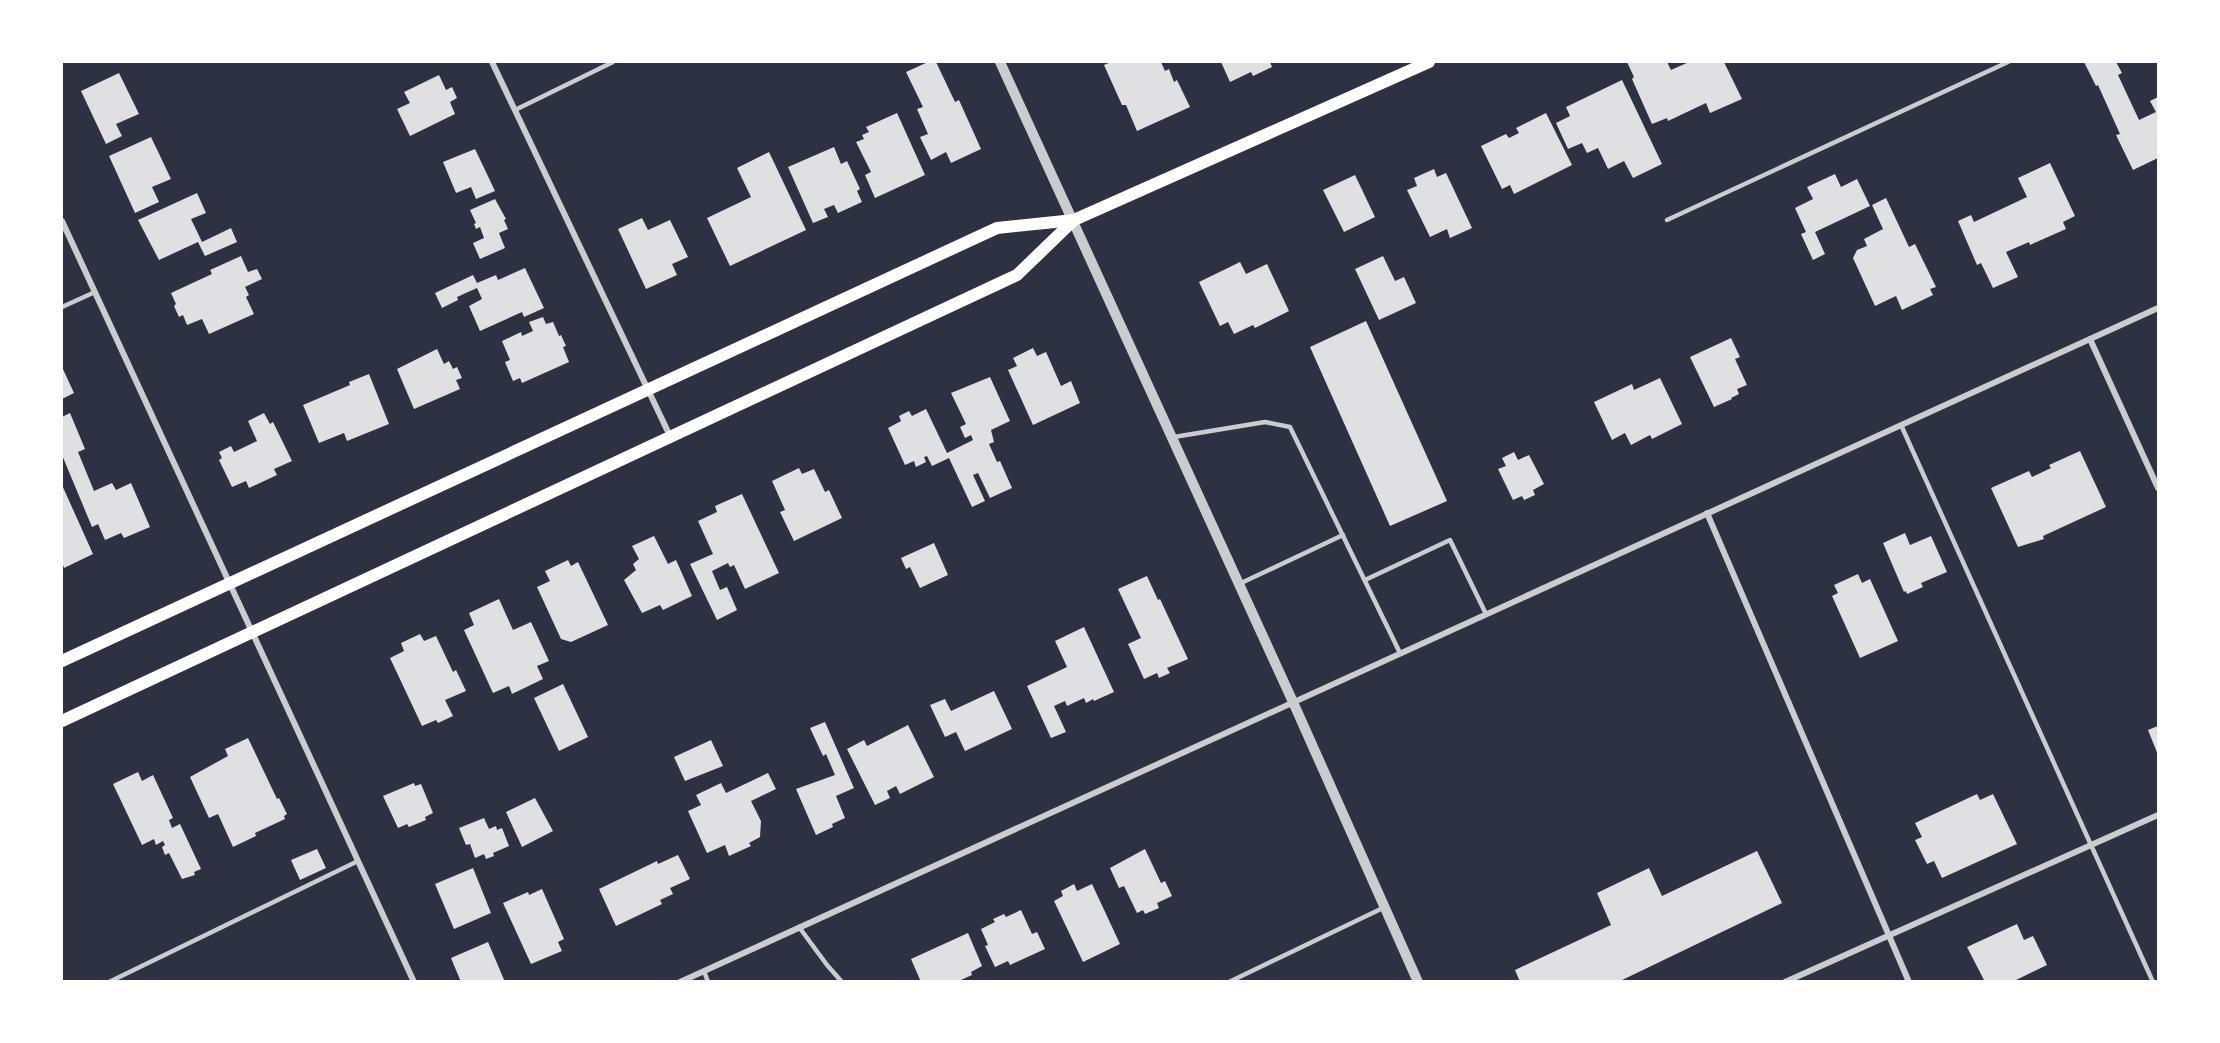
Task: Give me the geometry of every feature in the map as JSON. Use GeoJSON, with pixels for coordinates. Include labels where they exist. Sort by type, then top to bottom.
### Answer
{"type":"FeatureCollection","features":[{"type":"Feature","properties":{"kind":"main road"},"geometry":{"type":"LineString","coordinates":[[62,661],[997,228],[1074,220],[1430,62]]}},
{"type":"Feature","properties":{"kind":"main road"},"geometry":{"type":"LineString","coordinates":[[62,721],[1017,275],[1074,220]]}},
{"type":"Feature","properties":{"kind":"street"},"geometry":{"type":"LineString","coordinates":[[492,62],[669,436]]}},
{"type":"Feature","properties":{"kind":"street"},"geometry":{"type":"LineString","coordinates":[[1000,62],[1074,220],[1418,981]]}},
{"type":"Feature","properties":{"kind":"street"},"geometry":{"type":"LineString","coordinates":[[62,221],[414,981]]}},
{"type":"Feature","properties":{"kind":"street"},"geometry":{"type":"LineString","coordinates":[[680,981],[2158,308]]}},
{"type":"Feature","properties":{"kind":"street"},"geometry":{"type":"LineString","coordinates":[[2090,339],[2158,488]]}},
{"type":"Feature","properties":{"kind":"street"},"geometry":{"type":"LineString","coordinates":[[1707,513],[1909,981]]}},
{"type":"Feature","properties":{"kind":"street"},"geometry":{"type":"LineString","coordinates":[[1785,981],[2158,815]]}},
{"type":"Feature","properties":{"kind":"lane"},"geometry":{"type":"LineString","coordinates":[[515,110],[613,62]]}},
{"type":"Feature","properties":{"kind":"lane"},"geometry":{"type":"LineString","coordinates":[[1667,220],[2008,62]]}},
{"type":"Feature","properties":{"kind":"lane"},"geometry":{"type":"LineString","coordinates":[[62,307],[95,292]]}},
{"type":"Feature","properties":{"kind":"lane"},"geometry":{"type":"LineString","coordinates":[[1172,437],[1265,422],[1290,427],[1400,653]]}},
{"type":"Feature","properties":{"kind":"lane"},"geometry":{"type":"LineString","coordinates":[[1901,425],[2153,981]]}},
{"type":"Feature","properties":{"kind":"lane"},"geometry":{"type":"LineString","coordinates":[[1239,584],[1343,535]]}},
{"type":"Feature","properties":{"kind":"lane"},"geometry":{"type":"LineString","coordinates":[[1365,580],[1450,540],[1486,614]]}},
{"type":"Feature","properties":{"kind":"lane"},"geometry":{"type":"LineString","coordinates":[[110,981],[358,861]]}},
{"type":"Feature","properties":{"kind":"lane"},"geometry":{"type":"LineString","coordinates":[[1229,981],[1385,907]]}},
{"type":"Feature","properties":{"kind":"lane"},"geometry":{"type":"LineString","coordinates":[[799,927],[842,981]]}},
{"type":"Feature","properties":{"kind":"lane"},"geometry":{"type":"LineString","coordinates":[[704,971],[708,981]]}},
{"type":"Feature","properties":{"kind":"building"},"geometry":{"type":"Polygon","coordinates":[[[928,62],[936,62],[955,102],[959,100],[981,149],[951,163],[946,152],[931,160],[920,137],[928,134],[917,109],[923,107],[906,72],[928,62]]]}},
{"type":"Feature","properties":{"kind":"building"},"geometry":{"type":"Polygon","coordinates":[[[1111,62],[1161,62],[1165,71],[1169,69],[1174,82],[1177,80],[1190,107],[1137,131],[1104,65],[1111,62]]]}},
{"type":"Feature","properties":{"kind":"building"},"geometry":{"type":"Polygon","coordinates":[[[1221,62],[1270,62],[1272,67],[1253,76],[1251,72],[1230,82],[1221,62]]]}},
{"type":"Feature","properties":{"kind":"building"},"geometry":{"type":"Polygon","coordinates":[[[1627,62],[1667,62],[1671,70],[1689,62],[1724,62],[1742,99],[1710,113],[1706,103],[1668,121],[1667,118],[1652,124],[1627,62]]]}},
{"type":"Feature","properties":{"kind":"building"},"geometry":{"type":"Polygon","coordinates":[[[2084,62],[2116,62],[2122,73],[2118,75],[2139,120],[2156,112],[2150,101],[2158,97],[2158,158],[2133,170],[2116,135],[2120,134],[2098,85],[2096,86],[2084,62]]]}},
{"type":"Feature","properties":{"kind":"building"},"geometry":{"type":"Polygon","coordinates":[[[119,73],[139,114],[116,124],[122,136],[106,144],[81,91],[119,73]]]}},
{"type":"Feature","properties":{"kind":"building"},"geometry":{"type":"Polygon","coordinates":[[[439,75],[446,90],[452,87],[457,98],[450,102],[455,114],[410,136],[397,109],[410,103],[404,92],[439,75]]]}},
{"type":"Feature","properties":{"kind":"building"},"geometry":{"type":"Polygon","coordinates":[[[1622,80],[1662,164],[1633,178],[1624,161],[1608,169],[1598,148],[1587,153],[1582,143],[1568,149],[1556,123],[1570,116],[1566,107],[1622,80]]]}},
{"type":"Feature","properties":{"kind":"building"},"geometry":{"type":"Polygon","coordinates":[[[897,113],[925,175],[875,198],[865,175],[871,172],[856,142],[864,139],[862,135],[869,132],[866,127],[897,113]]]}},
{"type":"Feature","properties":{"kind":"building"},"geometry":{"type":"Polygon","coordinates":[[[1546,113],[1572,165],[1514,194],[1510,185],[1502,189],[1481,146],[1506,134],[1509,138],[1519,133],[1516,128],[1546,113]]]}},
{"type":"Feature","properties":{"kind":"building"},"geometry":{"type":"Polygon","coordinates":[[[151,137],[171,179],[152,187],[159,202],[135,213],[109,156],[151,137]]]}},
{"type":"Feature","properties":{"kind":"building"},"geometry":{"type":"Polygon","coordinates":[[[834,147],[841,164],[847,161],[860,189],[857,191],[862,202],[838,213],[834,205],[824,209],[828,217],[813,223],[788,167],[834,147]]]}},
{"type":"Feature","properties":{"kind":"building"},"geometry":{"type":"Polygon","coordinates":[[[475,149],[495,191],[476,199],[471,187],[456,193],[443,162],[475,149]]]}},
{"type":"Feature","properties":{"kind":"building"},"geometry":{"type":"Polygon","coordinates":[[[769,152],[806,230],[730,266],[707,218],[751,197],[737,168],[769,152]]]}},
{"type":"Feature","properties":{"kind":"building"},"geometry":{"type":"Polygon","coordinates":[[[2050,163],[2075,216],[2063,222],[2066,229],[2030,245],[2029,242],[2006,252],[2018,277],[1993,288],[1981,263],[1977,265],[1958,221],[1971,215],[1974,222],[2027,197],[2018,178],[2050,163]]]}},
{"type":"Feature","properties":{"kind":"building"},"geometry":{"type":"Polygon","coordinates":[[[1434,169],[1437,177],[1446,173],[1472,228],[1450,238],[1447,229],[1430,237],[1407,190],[1417,186],[1414,178],[1434,169]]]}},
{"type":"Feature","properties":{"kind":"building"},"geometry":{"type":"Polygon","coordinates":[[[1835,174],[1841,187],[1857,179],[1870,206],[1815,232],[1825,254],[1813,260],[1801,234],[1806,232],[1795,208],[1813,199],[1807,187],[1835,174]]]}},
{"type":"Feature","properties":{"kind":"building"},"geometry":{"type":"Polygon","coordinates":[[[1355,175],[1375,217],[1344,232],[1323,190],[1355,175]]]}},
{"type":"Feature","properties":{"kind":"building"},"geometry":{"type":"Polygon","coordinates":[[[197,193],[206,213],[191,219],[202,242],[231,228],[237,242],[205,256],[198,242],[159,260],[138,220],[197,193]]]}},
{"type":"Feature","properties":{"kind":"building"},"geometry":{"type":"Polygon","coordinates":[[[1886,198],[1909,247],[1915,244],[1936,287],[1930,289],[1933,295],[1902,310],[1896,296],[1875,306],[1853,258],[1857,250],[1867,246],[1864,239],[1883,229],[1872,205],[1886,198]]]}},
{"type":"Feature","properties":{"kind":"building"},"geometry":{"type":"Polygon","coordinates":[[[495,199],[506,219],[504,220],[508,229],[499,233],[505,248],[480,259],[473,243],[484,238],[480,227],[476,229],[474,224],[476,223],[470,210],[495,199]]]}},
{"type":"Feature","properties":{"kind":"building"},"geometry":{"type":"Polygon","coordinates":[[[642,218],[648,230],[670,220],[688,257],[672,264],[677,275],[646,289],[618,229],[642,218]]]}},
{"type":"Feature","properties":{"kind":"building"},"geometry":{"type":"Polygon","coordinates":[[[241,256],[248,272],[257,269],[262,279],[245,287],[249,295],[246,297],[254,314],[209,334],[202,319],[187,325],[183,315],[179,317],[171,293],[212,274],[210,270],[241,256]]]}},
{"type":"Feature","properties":{"kind":"building"},"geometry":{"type":"Polygon","coordinates":[[[1383,256],[1395,281],[1404,277],[1416,303],[1379,320],[1355,269],[1383,256]]]}},
{"type":"Feature","properties":{"kind":"building"},"geometry":{"type":"Polygon","coordinates":[[[1240,262],[1246,274],[1267,264],[1289,311],[1255,328],[1253,325],[1234,334],[1228,322],[1220,326],[1199,282],[1240,262]]]}},
{"type":"Feature","properties":{"kind":"building"},"geometry":{"type":"Polygon","coordinates":[[[525,268],[544,308],[524,317],[522,312],[480,331],[469,306],[482,299],[477,288],[457,297],[458,300],[442,308],[435,293],[473,275],[477,283],[496,275],[498,280],[525,268]]]}},
{"type":"Feature","properties":{"kind":"building"},"geometry":{"type":"Polygon","coordinates":[[[543,317],[546,324],[553,322],[559,336],[561,335],[569,362],[522,383],[520,378],[513,381],[505,362],[510,360],[502,341],[521,332],[522,336],[533,331],[529,322],[543,317]]]}},
{"type":"Feature","properties":{"kind":"building"},"geometry":{"type":"Polygon","coordinates":[[[1366,321],[1447,501],[1390,526],[1310,347],[1366,321]]]}},
{"type":"Feature","properties":{"kind":"building"},"geometry":{"type":"Polygon","coordinates":[[[1731,338],[1740,357],[1735,359],[1747,385],[1737,389],[1739,394],[1732,399],[1714,407],[1690,357],[1731,338]]]}},
{"type":"Feature","properties":{"kind":"building"},"geometry":{"type":"Polygon","coordinates":[[[1033,348],[1037,356],[1046,352],[1061,386],[1071,381],[1080,403],[1033,425],[1008,370],[1017,366],[1013,358],[1033,348]]]}},
{"type":"Feature","properties":{"kind":"building"},"geometry":{"type":"Polygon","coordinates":[[[437,349],[444,364],[449,361],[453,369],[457,367],[462,378],[456,380],[460,389],[414,409],[397,369],[437,349]]]}},
{"type":"Feature","properties":{"kind":"building"},"geometry":{"type":"Polygon","coordinates":[[[62,367],[74,393],[62,399],[62,367]]]}},
{"type":"Feature","properties":{"kind":"building"},"geometry":{"type":"Polygon","coordinates":[[[369,374],[389,424],[347,441],[344,433],[319,443],[303,405],[350,385],[349,382],[369,374]]]}},
{"type":"Feature","properties":{"kind":"building"},"geometry":{"type":"Polygon","coordinates":[[[990,377],[1010,421],[991,430],[994,442],[989,444],[997,462],[1000,461],[1012,488],[990,498],[978,473],[973,475],[985,501],[972,507],[949,458],[932,466],[927,456],[924,457],[926,462],[916,467],[914,461],[905,465],[888,428],[901,421],[899,416],[909,411],[912,416],[926,409],[947,453],[973,440],[971,435],[965,438],[960,427],[966,424],[951,393],[990,377]]]}},
{"type":"Feature","properties":{"kind":"building"},"geometry":{"type":"Polygon","coordinates":[[[1660,378],[1682,424],[1652,439],[1650,435],[1631,445],[1625,433],[1612,440],[1594,402],[1632,384],[1634,390],[1660,378]]]}},
{"type":"Feature","properties":{"kind":"building"},"geometry":{"type":"Polygon","coordinates":[[[70,413],[85,449],[78,452],[94,491],[112,483],[116,490],[131,483],[150,527],[124,538],[121,533],[105,540],[98,524],[92,527],[62,455],[62,417],[70,413]]]}},
{"type":"Feature","properties":{"kind":"building"},"geometry":{"type":"Polygon","coordinates":[[[264,413],[270,424],[273,422],[292,461],[274,469],[277,475],[249,488],[246,481],[232,487],[219,460],[222,458],[219,452],[231,446],[234,452],[257,441],[248,421],[264,413]]]}},
{"type":"Feature","properties":{"kind":"building"},"geometry":{"type":"Polygon","coordinates":[[[2080,451],[2106,507],[2043,536],[2044,539],[2018,547],[1991,488],[2029,471],[2032,477],[2051,468],[2049,465],[2080,451]]]}},
{"type":"Feature","properties":{"kind":"building"},"geometry":{"type":"Polygon","coordinates":[[[1514,452],[1518,460],[1529,455],[1544,484],[1533,490],[1535,495],[1524,500],[1522,496],[1513,500],[1498,469],[1506,466],[1502,458],[1514,452]]]}},
{"type":"Feature","properties":{"kind":"building"},"geometry":{"type":"Polygon","coordinates":[[[799,468],[802,474],[814,469],[825,492],[829,490],[842,518],[794,541],[780,512],[785,510],[772,481],[799,468]]]}},
{"type":"Feature","properties":{"kind":"building"},"geometry":{"type":"Polygon","coordinates":[[[62,485],[93,554],[64,568],[62,562],[62,485]]]}},
{"type":"Feature","properties":{"kind":"building"},"geometry":{"type":"Polygon","coordinates":[[[742,494],[779,573],[745,589],[734,565],[730,567],[728,563],[712,571],[720,590],[727,587],[737,610],[717,620],[690,564],[713,554],[698,521],[717,512],[715,506],[742,494]]]}},
{"type":"Feature","properties":{"kind":"building"},"geometry":{"type":"Polygon","coordinates":[[[1905,533],[1910,545],[1931,536],[1947,572],[1921,583],[1923,587],[1907,594],[1906,591],[1904,592],[1883,543],[1905,533]]]}},
{"type":"Feature","properties":{"kind":"building"},"geometry":{"type":"Polygon","coordinates":[[[654,536],[668,564],[676,560],[692,596],[663,610],[660,605],[642,613],[624,580],[636,570],[633,564],[639,559],[632,546],[654,536]]]}},
{"type":"Feature","properties":{"kind":"building"},"geometry":{"type":"Polygon","coordinates":[[[934,543],[948,575],[920,588],[910,567],[906,569],[901,558],[934,543]]]}},
{"type":"Feature","properties":{"kind":"building"},"geometry":{"type":"Polygon","coordinates":[[[568,560],[571,566],[578,562],[608,625],[571,642],[561,639],[537,587],[550,581],[545,571],[568,560]]]}},
{"type":"Feature","properties":{"kind":"building"},"geometry":{"type":"Polygon","coordinates":[[[1858,574],[1862,583],[1870,579],[1898,641],[1860,658],[1832,596],[1838,593],[1834,585],[1858,574]]]}},
{"type":"Feature","properties":{"kind":"building"},"geometry":{"type":"Polygon","coordinates":[[[1147,576],[1188,659],[1167,668],[1170,673],[1159,678],[1157,673],[1144,679],[1128,644],[1141,638],[1118,589],[1147,576]]]}},
{"type":"Feature","properties":{"kind":"building"},"geometry":{"type":"Polygon","coordinates":[[[499,599],[513,630],[531,622],[549,661],[537,666],[543,679],[512,694],[509,686],[493,693],[464,630],[474,625],[469,613],[499,599]]]}},
{"type":"Feature","properties":{"kind":"building"},"geometry":{"type":"Polygon","coordinates":[[[1084,627],[1114,692],[1086,703],[1084,698],[1067,706],[1065,701],[1054,706],[1066,732],[1051,738],[1027,686],[1067,667],[1055,641],[1084,627]]]}},
{"type":"Feature","properties":{"kind":"building"},"geometry":{"type":"Polygon","coordinates":[[[420,634],[424,641],[436,636],[453,672],[456,670],[466,691],[445,700],[453,716],[438,723],[436,720],[422,726],[390,658],[404,651],[401,643],[420,634]]]}},
{"type":"Feature","properties":{"kind":"building"},"geometry":{"type":"Polygon","coordinates":[[[563,684],[588,737],[559,751],[534,698],[563,684]]]}},
{"type":"Feature","properties":{"kind":"building"},"geometry":{"type":"Polygon","coordinates":[[[994,691],[1012,729],[965,751],[956,732],[945,737],[930,705],[945,699],[951,711],[994,691]]]}},
{"type":"Feature","properties":{"kind":"building"},"geometry":{"type":"Polygon","coordinates":[[[825,722],[854,788],[836,796],[845,818],[816,835],[796,789],[835,775],[826,754],[823,756],[810,728],[825,722]]]}},
{"type":"Feature","properties":{"kind":"building"},"geometry":{"type":"Polygon","coordinates":[[[908,725],[934,777],[900,794],[896,786],[887,791],[890,798],[875,805],[847,749],[864,740],[867,746],[908,725]]]}},
{"type":"Feature","properties":{"kind":"building"},"geometry":{"type":"Polygon","coordinates":[[[2158,726],[2158,755],[2148,730],[2158,726]]]}},
{"type":"Feature","properties":{"kind":"building"},"geometry":{"type":"Polygon","coordinates":[[[248,738],[277,799],[279,798],[287,814],[284,816],[285,819],[255,833],[256,836],[233,847],[218,814],[209,818],[190,777],[228,756],[225,749],[248,738]]]}},
{"type":"Feature","properties":{"kind":"building"},"geometry":{"type":"Polygon","coordinates":[[[711,740],[723,766],[685,781],[674,757],[711,740]]]}},
{"type":"Feature","properties":{"kind":"building"},"geometry":{"type":"Polygon","coordinates":[[[138,772],[142,781],[153,775],[173,818],[169,820],[172,828],[180,824],[201,869],[194,872],[195,875],[182,879],[169,853],[165,855],[162,847],[165,845],[163,841],[156,845],[154,839],[142,845],[113,784],[138,772]]]}},
{"type":"Feature","properties":{"kind":"building"},"geometry":{"type":"Polygon","coordinates":[[[768,773],[776,789],[751,801],[761,821],[760,837],[749,843],[751,846],[729,856],[725,845],[707,853],[688,811],[701,805],[696,795],[721,783],[726,793],[768,773]]]}},
{"type":"Feature","properties":{"kind":"building"},"geometry":{"type":"Polygon","coordinates":[[[414,783],[415,786],[421,784],[433,813],[425,817],[426,820],[409,827],[407,824],[398,828],[383,796],[414,783]]]}},
{"type":"Feature","properties":{"kind":"building"},"geometry":{"type":"Polygon","coordinates":[[[1977,794],[1980,800],[1993,794],[2017,844],[1942,878],[1934,861],[1927,864],[1915,840],[1922,837],[1915,823],[1977,794]]]}},
{"type":"Feature","properties":{"kind":"building"},"geometry":{"type":"Polygon","coordinates":[[[535,798],[553,831],[522,847],[506,812],[535,798]]]}},
{"type":"Feature","properties":{"kind":"building"},"geometry":{"type":"Polygon","coordinates":[[[484,818],[489,829],[496,826],[497,830],[502,828],[509,846],[486,859],[484,854],[475,858],[470,844],[466,845],[459,828],[484,818]]]}},
{"type":"Feature","properties":{"kind":"building"},"geometry":{"type":"Polygon","coordinates":[[[317,849],[326,868],[300,880],[291,860],[317,849]]]}},
{"type":"Feature","properties":{"kind":"building"},"geometry":{"type":"Polygon","coordinates":[[[1145,849],[1161,883],[1165,881],[1172,896],[1157,903],[1159,908],[1145,914],[1143,910],[1137,913],[1124,886],[1119,888],[1110,868],[1145,849]]]}},
{"type":"Feature","properties":{"kind":"building"},"geometry":{"type":"Polygon","coordinates":[[[1757,851],[1782,903],[1618,982],[1520,982],[1515,970],[1611,925],[1597,893],[1649,868],[1662,896],[1757,851]]]}},
{"type":"Feature","properties":{"kind":"building"},"geometry":{"type":"Polygon","coordinates":[[[678,855],[690,879],[670,888],[673,894],[660,900],[662,904],[616,926],[599,889],[657,861],[658,864],[678,855]]]}},
{"type":"Feature","properties":{"kind":"building"},"geometry":{"type":"Polygon","coordinates":[[[473,868],[491,913],[454,929],[435,884],[473,868]]]}},
{"type":"Feature","properties":{"kind":"building"},"geometry":{"type":"Polygon","coordinates":[[[1074,884],[1077,891],[1092,884],[1120,944],[1083,962],[1054,901],[1063,896],[1061,891],[1074,884]]]}},
{"type":"Feature","properties":{"kind":"building"},"geometry":{"type":"Polygon","coordinates":[[[542,889],[564,939],[558,942],[562,951],[531,964],[503,903],[528,892],[529,895],[542,889]]]}},
{"type":"Feature","properties":{"kind":"building"},"geometry":{"type":"Polygon","coordinates":[[[1021,910],[1032,934],[1037,932],[1045,949],[1010,965],[1008,961],[995,967],[985,946],[988,945],[981,929],[995,922],[993,919],[1004,914],[1006,917],[1021,910]]]}},
{"type":"Feature","properties":{"kind":"building"},"geometry":{"type":"Polygon","coordinates":[[[2017,924],[2024,940],[2033,936],[2047,965],[2012,982],[2008,980],[1985,982],[1967,947],[2017,924]]]}},
{"type":"Feature","properties":{"kind":"building"},"geometry":{"type":"Polygon","coordinates":[[[968,933],[982,966],[971,972],[972,975],[961,980],[962,982],[921,982],[911,959],[968,933]]]}},
{"type":"Feature","properties":{"kind":"building"},"geometry":{"type":"Polygon","coordinates":[[[488,942],[505,982],[461,982],[451,958],[488,942]]]}}]}
